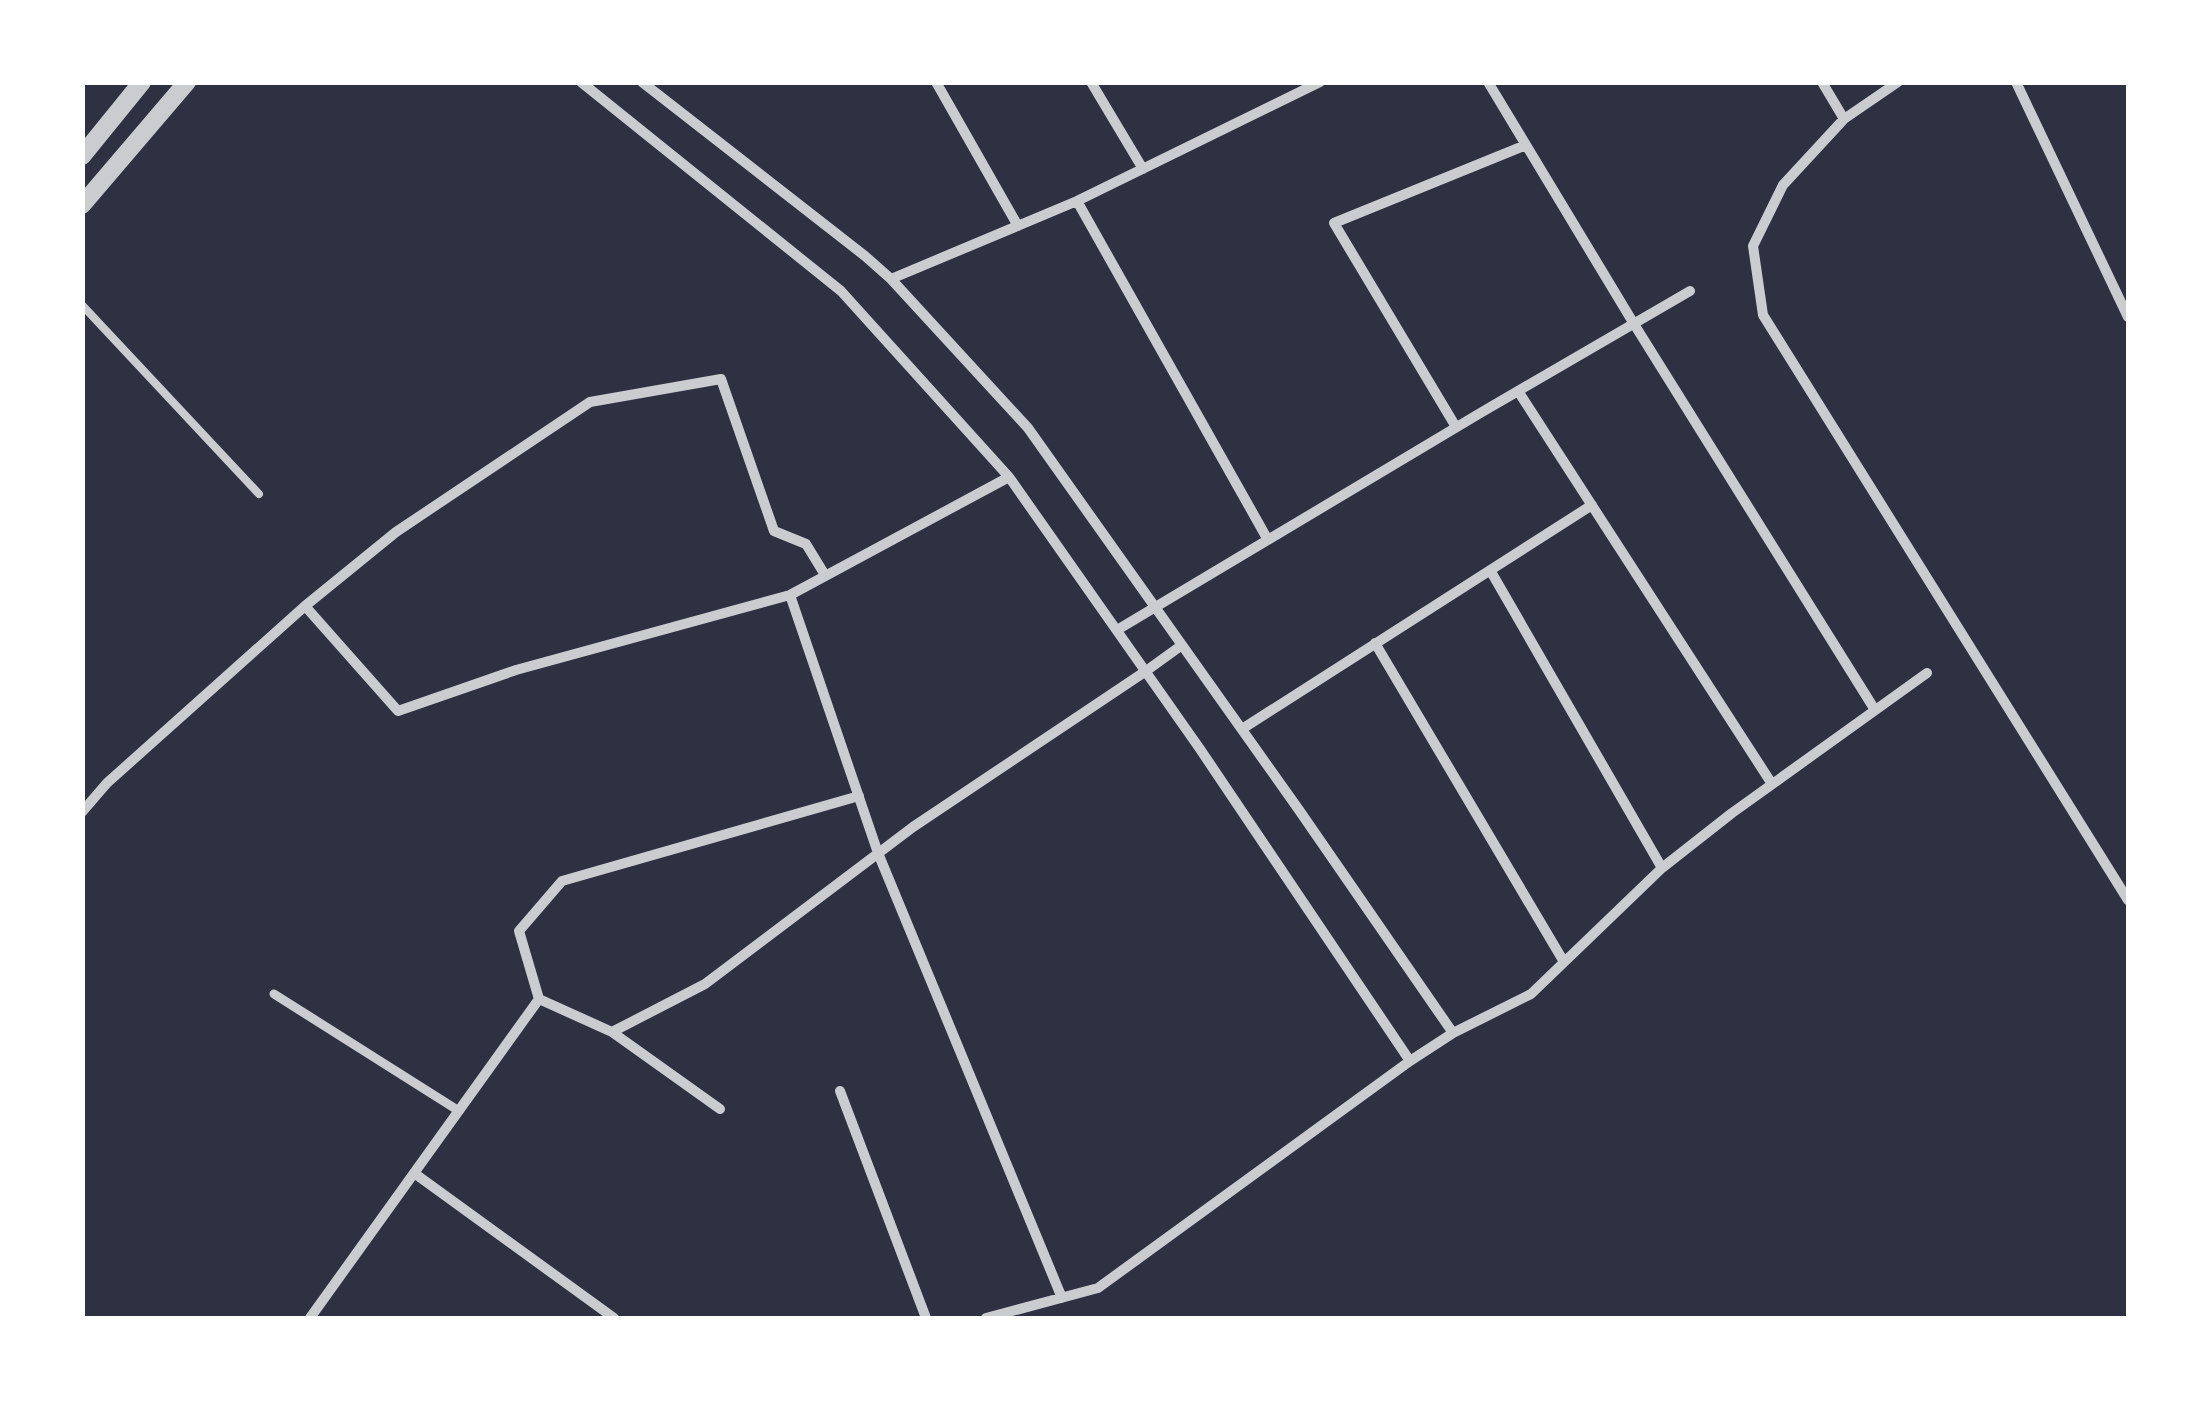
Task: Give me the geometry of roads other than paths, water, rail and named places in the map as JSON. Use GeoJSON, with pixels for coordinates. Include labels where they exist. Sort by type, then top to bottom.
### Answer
{"type":"FeatureCollection","features":[{"type":"Feature","properties":{"kind":"street"},"geometry":{"type":"LineString","coordinates":[[82,156],[142,82]]}},
{"type":"Feature","properties":{"kind":"street"},"geometry":{"type":"LineString","coordinates":[[82,206],[186,82]]}},
{"type":"Feature","properties":{"kind":"street"},"geometry":{"type":"LineString","coordinates":[[581,82],[841,291],[1010,476],[1410,1060]]}},
{"type":"Feature","properties":{"kind":"street"},"geometry":{"type":"LineString","coordinates":[[642,82],[891,279],[1028,428],[1453,1033]]}},
{"type":"Feature","properties":{"kind":"street"},"geometry":{"type":"LineString","coordinates":[[936,82],[1018,226]]}},
{"type":"Feature","properties":{"kind":"street"},"geometry":{"type":"LineString","coordinates":[[1090,82],[1143,169]]}},
{"type":"Feature","properties":{"kind":"street"},"geometry":{"type":"LineString","coordinates":[[891,279],[1077,201],[1320,82]]}},
{"type":"Feature","properties":{"kind":"street"},"geometry":{"type":"LineString","coordinates":[[1488,82],[1874,710]]}},
{"type":"Feature","properties":{"kind":"street"},"geometry":{"type":"LineString","coordinates":[[1822,82],[1844,119]]}},
{"type":"Feature","properties":{"kind":"street"},"geometry":{"type":"LineString","coordinates":[[1898,82],[1844,119],[1783,186],[1753,246],[1762,315],[2128,900]]}},
{"type":"Feature","properties":{"kind":"street"},"geometry":{"type":"LineString","coordinates":[[2016,82],[2128,317]]}},
{"type":"Feature","properties":{"kind":"street"},"geometry":{"type":"LineString","coordinates":[[1456,427],[1334,223],[1526,144]]}},
{"type":"Feature","properties":{"kind":"street"},"geometry":{"type":"LineString","coordinates":[[1077,201],[1268,540]]}},
{"type":"Feature","properties":{"kind":"street"},"geometry":{"type":"LineString","coordinates":[[1117,630],[1690,291]]}},
{"type":"Feature","properties":{"kind":"street"},"geometry":{"type":"LineString","coordinates":[[82,812],[106,783],[305,606],[396,532],[590,402],[721,379],[774,530],[806,544],[825,575]]}},
{"type":"Feature","properties":{"kind":"street"},"geometry":{"type":"LineString","coordinates":[[1518,391],[1772,784]]}},
{"type":"Feature","properties":{"kind":"street"},"geometry":{"type":"LineString","coordinates":[[305,606],[398,711],[516,670],[790,595],[1010,476]]}},
{"type":"Feature","properties":{"kind":"street"},"geometry":{"type":"LineString","coordinates":[[1242,729],[1592,505]]}},
{"type":"Feature","properties":{"kind":"street"},"geometry":{"type":"LineString","coordinates":[[1490,570],[1662,868]]}},
{"type":"Feature","properties":{"kind":"street"},"geometry":{"type":"LineString","coordinates":[[790,595],[878,853],[1062,1298]]}},
{"type":"Feature","properties":{"kind":"street"},"geometry":{"type":"LineString","coordinates":[[1375,643],[1564,962]]}},
{"type":"Feature","properties":{"kind":"street"},"geometry":{"type":"LineString","coordinates":[[612,1032],[705,984],[913,826],[1182,645]]}},
{"type":"Feature","properties":{"kind":"street"},"geometry":{"type":"LineString","coordinates":[[986,1318],[1098,1288],[1410,1060],[1453,1033],[1531,994],[1662,868],[1927,673]]}},
{"type":"Feature","properties":{"kind":"street"},"geometry":{"type":"LineString","coordinates":[[538,999],[519,931],[562,881],[859,796]]}},
{"type":"Feature","properties":{"kind":"street"},"geometry":{"type":"LineString","coordinates":[[274,994],[458,1110]]}},
{"type":"Feature","properties":{"kind":"street"},"geometry":{"type":"LineString","coordinates":[[538,999],[612,1032],[720,1109]]}},
{"type":"Feature","properties":{"kind":"street"},"geometry":{"type":"LineString","coordinates":[[310,1318],[538,999]]}},
{"type":"Feature","properties":{"kind":"street"},"geometry":{"type":"LineString","coordinates":[[840,1091],[926,1318]]}},
{"type":"Feature","properties":{"kind":"street"},"geometry":{"type":"LineString","coordinates":[[414,1173],[614,1318]]}},
{"type":"Feature","properties":{"kind":"lane"},"geometry":{"type":"LineString","coordinates":[[82,306],[259,494]]}}]}
